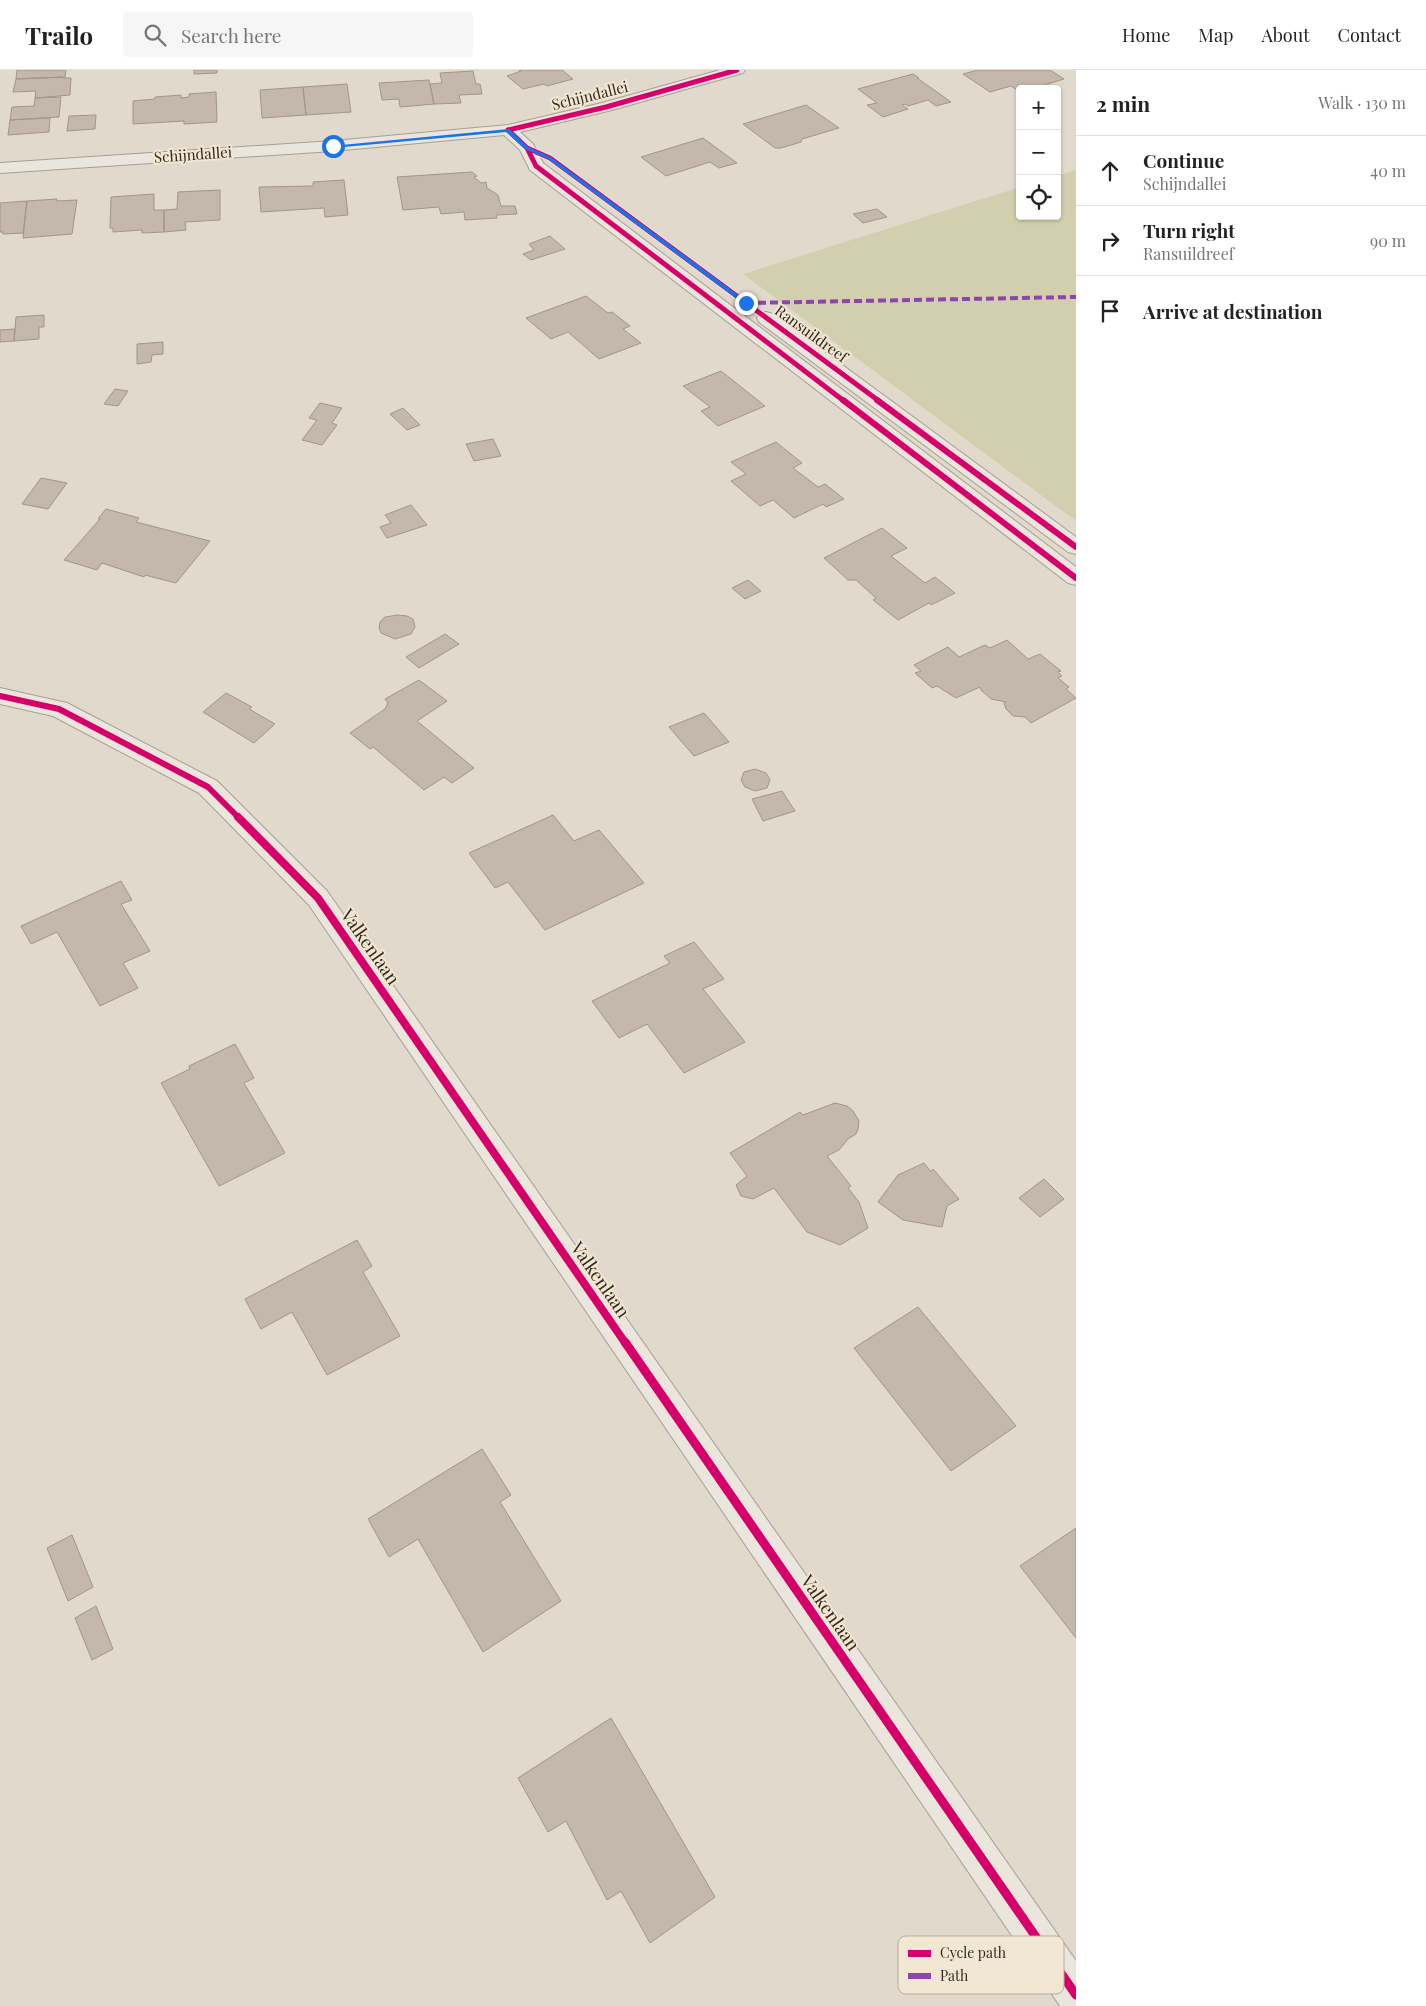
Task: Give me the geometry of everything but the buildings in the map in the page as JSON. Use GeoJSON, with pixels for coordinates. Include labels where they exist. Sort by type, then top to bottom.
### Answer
{"type":"FeatureCollection","features":[{"type":"Feature","properties":{"kind":"street","name":"Schijndallei"},"geometry":{"type":"LineString","coordinates":[[0,168],[333,146],[508,130],[606,107],[737,70]]}},
{"type":"Feature","properties":{"kind":"street","name":"Ransuildreef"},"geometry":{"type":"LineString","coordinates":[[508,130],[527,148],[550,158],[1076,547]]}},
{"type":"Feature","properties":{"kind":"street","name":"Ransuildreef"},"geometry":{"type":"LineString","coordinates":[[527,148],[536,166],[1076,578]]}},
{"type":"Feature","properties":{"kind":"street","name":"Valkenlaan"},"geometry":{"type":"LineString","coordinates":[[0,696],[59,710],[208,787],[318,898],[1035,1936]]}},
{"type":"Feature","properties":{"kind":"street","name":"Valkenlaan"},"geometry":{"type":"LineString","coordinates":[[1064,1978],[1076,1995]]}},
{"type":"Feature","properties":{"kind":"shaded area"},"geometry":{"type":"Polygon","coordinates":[[[1076,170],[1076,521],[743,274],[1016,188],[1016,220],[1061,220],[1061,175],[1076,170]]]}},
{"type":"Feature","properties":{"kind":"marked path"},"geometry":{"type":"LineString","coordinates":[[746,303],[1076,297]]}},
{"type":"Feature","properties":{"kind":"cycle path"},"geometry":{"type":"LineString","coordinates":[[508,130],[606,107],[737,70]]}},
{"type":"Feature","properties":{"kind":"cycle path"},"geometry":{"type":"LineString","coordinates":[[508,130],[527,148],[536,166],[1076,578]]}},
{"type":"Feature","properties":{"kind":"cycle path"},"geometry":{"type":"LineString","coordinates":[[527,148],[550,158],[1076,547]]}},
{"type":"Feature","properties":{"kind":"cycle path"},"geometry":{"type":"LineString","coordinates":[[0,696],[59,709],[208,787],[318,898],[1035,1936]]}},
{"type":"Feature","properties":{"kind":"cycle path"},"geometry":{"type":"LineString","coordinates":[[1064,1978],[1076,1995]]}},
{"type":"Feature","properties":{"kind":"route"},"geometry":{"type":"LineString","coordinates":[[333,146],[508,130],[527,148],[550,158],[746,303]]}}]}
